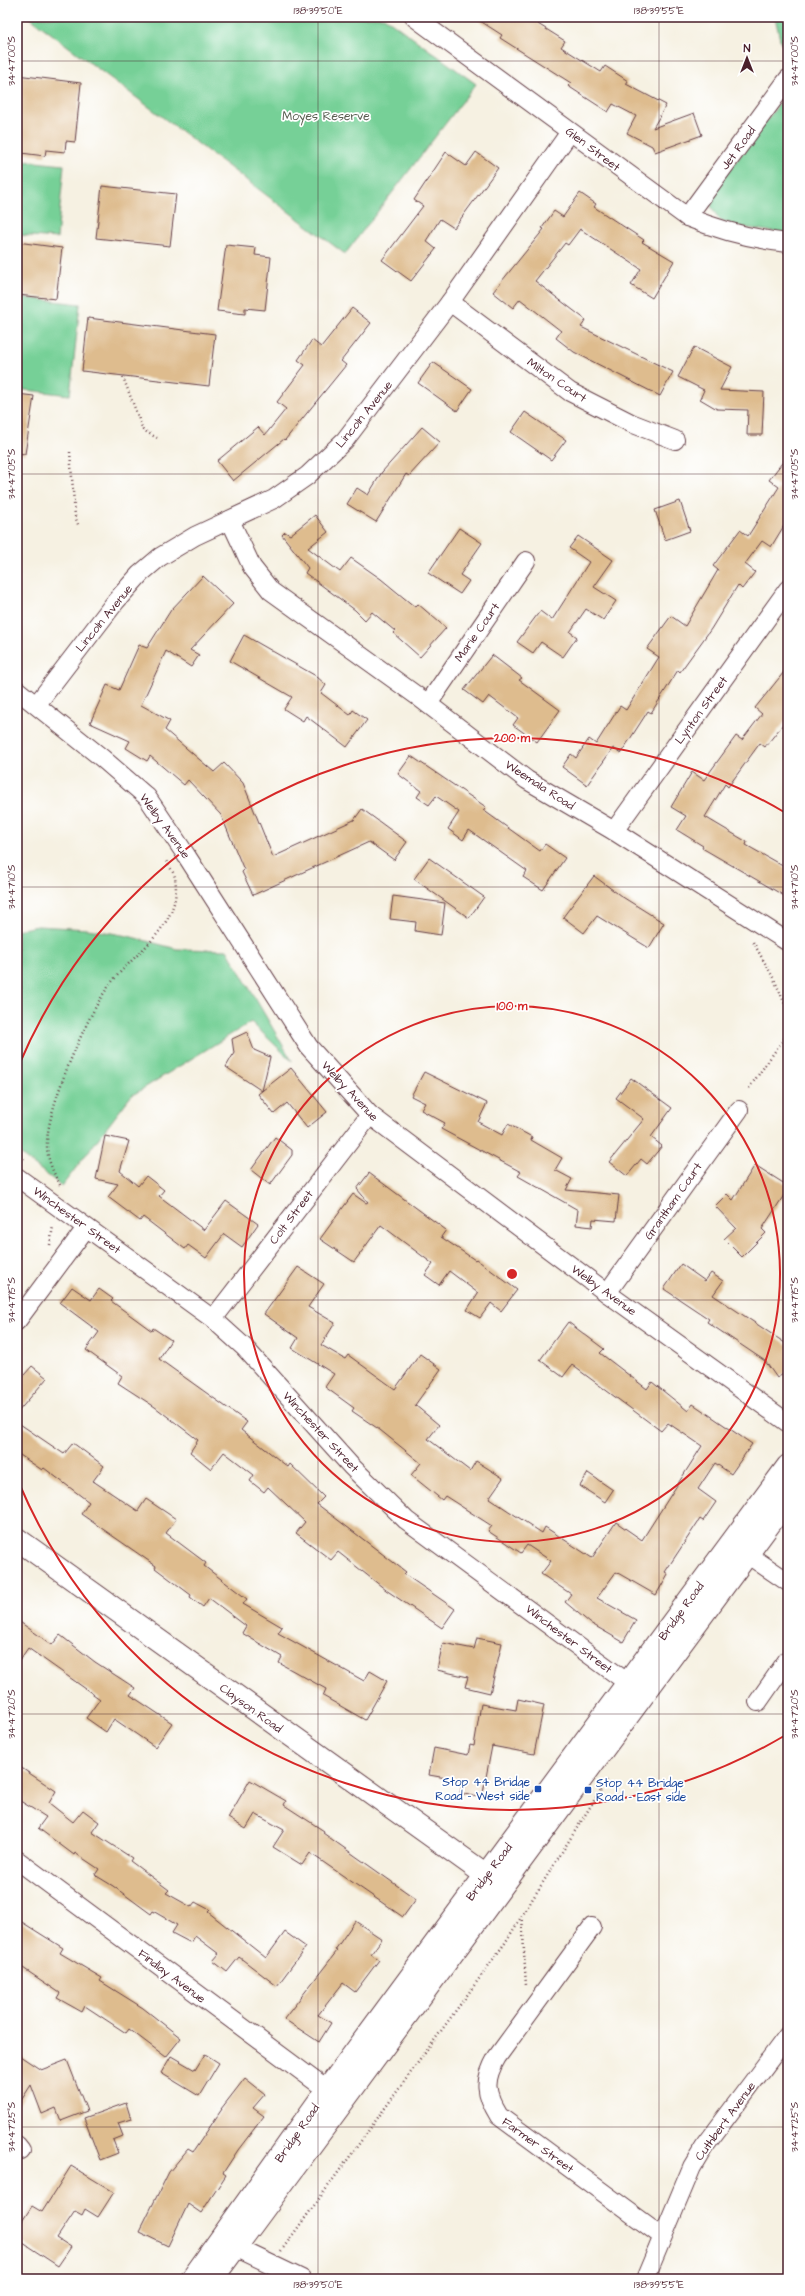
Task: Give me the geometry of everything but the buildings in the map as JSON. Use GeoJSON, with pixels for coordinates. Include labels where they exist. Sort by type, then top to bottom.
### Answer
{"type":"FeatureCollection","features":[{"type":"Feature","properties":{"kind":"main road","name":"Bridge Road"},"geometry":{"type":"LineString","coordinates":[[192,2279],[227,2245],[635,1688],[788,1466]]}},
{"type":"Feature","properties":{"kind":"main road","name":"Bridge Road"},"geometry":{"type":"LineString","coordinates":[[635,1688],[747,1554],[788,1499]]}},
{"type":"Feature","properties":{"kind":"main road","name":"Clayson Road"},"geometry":{"type":"LineString","coordinates":[[17,1539],[493,1881]]}},
{"type":"Feature","properties":{"kind":"main road","name":"Bridge Road"},"geometry":{"type":"LineString","coordinates":[[212,2279],[227,2245]]}},
{"type":"Feature","properties":{"kind":"street","name":"Glen Street"},"geometry":{"type":"LineString","coordinates":[[414,17],[687,217],[722,232],[756,240],[788,243]]}},
{"type":"Feature","properties":{"kind":"street","name":"Jet Road"},"geometry":{"type":"LineString","coordinates":[[687,217],[788,79]]}},
{"type":"Feature","properties":{"kind":"street","name":"Lincoln Avenue"},"geometry":{"type":"LineString","coordinates":[[37,704],[116,601],[140,574],[160,557],[195,536],[274,499],[300,481],[345,440],[450,302],[570,132]]}},
{"type":"Feature","properties":{"kind":"street","name":"Milton Court"},"geometry":{"type":"LineString","coordinates":[[450,302],[570,392],[631,423],[675,440]]}},
{"type":"Feature","properties":{"kind":"street","name":"Weemala Road"},"geometry":{"type":"LineString","coordinates":[[230,520],[252,568],[271,591],[428,704],[527,780],[614,831],[788,942]]}},
{"type":"Feature","properties":{"kind":"street","name":"Marie Court"},"geometry":{"type":"LineString","coordinates":[[428,704],[526,561]]}},
{"type":"Feature","properties":{"kind":"street","name":"Lynton Street"},"geometry":{"type":"LineString","coordinates":[[614,831],[788,589]]}},
{"type":"Feature","properties":{"kind":"street","name":"Welby Avenue"},"geometry":{"type":"LineString","coordinates":[[17,690],[37,704],[147,797],[186,854],[309,1047],[370,1115],[608,1293],[788,1423]]}},
{"type":"Feature","properties":{"kind":"street","name":"Grantham Court"},"geometry":{"type":"LineString","coordinates":[[608,1293],[739,1110]]}},
{"type":"Feature","properties":{"kind":"street","name":"Colt Street"},"geometry":{"type":"LineString","coordinates":[[213,1319],[370,1115]]}},
{"type":"Feature","properties":{"kind":"street","name":"Winchester Street"},"geometry":{"type":"LineString","coordinates":[[17,1177],[213,1319],[244,1347],[352,1466],[406,1520],[635,1688]]}},
{"type":"Feature","properties":{"kind":"street"},"geometry":{"type":"LineString","coordinates":[[17,1321],[86,1228]]}},
{"type":"Feature","properties":{"kind":"street"},"geometry":{"type":"LineString","coordinates":[[747,1554],[788,1582]]}},
{"type":"Feature","properties":{"kind":"street"},"geometry":{"type":"LineString","coordinates":[[758,1702],[788,1659]]}},
{"type":"Feature","properties":{"kind":"street","name":"Findlay Avenue"},"geometry":{"type":"LineString","coordinates":[[17,1860],[335,2096]]}},
{"type":"Feature","properties":{"kind":"street","name":"Farmer Street"},"geometry":{"type":"LineString","coordinates":[[592,1927],[497,2057],[489,2070],[487,2091],[490,2102],[499,2116],[662,2236]]}},
{"type":"Feature","properties":{"kind":"street","name":"Cuthbert Avenue"},"geometry":{"type":"LineString","coordinates":[[644,2279],[682,2188],[704,2147],[787,2038]]}},
{"type":"Feature","properties":{"kind":"street"},"geometry":{"type":"LineString","coordinates":[[227,2245],[302,2279]]}},
{"type":"Feature","properties":{"kind":"path"},"geometry":{"type":"LineString","coordinates":[[123,377],[143,430],[157,438]]}},
{"type":"Feature","properties":{"kind":"path"},"geometry":{"type":"LineString","coordinates":[[70,452],[75,516],[79,527]]}},
{"type":"Feature","properties":{"kind":"path"},"geometry":{"type":"LineString","coordinates":[[61,1187],[52,1169],[47,1146],[51,1114],[93,1011],[110,983],[152,940],[163,926],[170,910],[175,894],[175,877],[162,854]]}},
{"type":"Feature","properties":{"kind":"path"},"geometry":{"type":"LineString","coordinates":[[751,938],[774,979],[788,1011]]}},
{"type":"Feature","properties":{"kind":"path"},"geometry":{"type":"LineString","coordinates":[[749,1088],[788,1033]]}},
{"type":"Feature","properties":{"kind":"path"},"geometry":{"type":"LineString","coordinates":[[46,1250],[51,1244],[54,1225],[48,1220]]}},
{"type":"Feature","properties":{"kind":"path"},"geometry":{"type":"LineString","coordinates":[[270,2265],[505,1943],[609,1777]]}},
{"type":"Feature","properties":{"kind":"path"},"geometry":{"type":"LineString","coordinates":[[522,1916],[527,1991]]}},
{"type":"Feature","properties":{"kind":"green space","name":"Moyes Reserve"},"geometry":{"type":"Polygon","coordinates":[[[29,17],[384,17],[476,84],[345,254],[29,17]]]}},
{"type":"Feature","properties":{"kind":"green space"},"geometry":{"type":"Polygon","coordinates":[[[775,17],[788,17],[788,49],[781,44],[775,17]]]}},
{"type":"Feature","properties":{"kind":"green space"},"geometry":{"type":"Polygon","coordinates":[[[788,92],[788,234],[735,226],[719,219],[711,206],[719,184],[788,92]]]}},
{"type":"Feature","properties":{"kind":"green space"},"geometry":{"type":"Polygon","coordinates":[[[25,161],[64,165],[57,238],[18,235],[25,161]]]}},
{"type":"Feature","properties":{"kind":"green space"},"geometry":{"type":"Polygon","coordinates":[[[17,297],[80,304],[70,395],[17,389],[17,297]]]}},
{"type":"Feature","properties":{"kind":"green space"},"geometry":{"type":"Polygon","coordinates":[[[38,926],[88,929],[128,936],[177,949],[227,950],[292,1061],[251,1022],[131,1096],[62,1186],[17,1152],[17,930],[38,926]]]}},
{"type":"Feature","properties":{"kind":"place","name":"Stop 44 Bridge Road - West side"},"geometry":{"type":"Point","coordinates":[538,1789]}},
{"type":"Feature","properties":{"kind":"place","name":"Stop 44 Bridge Road - East side"},"geometry":{"type":"Point","coordinates":[588,1790]}}]}
